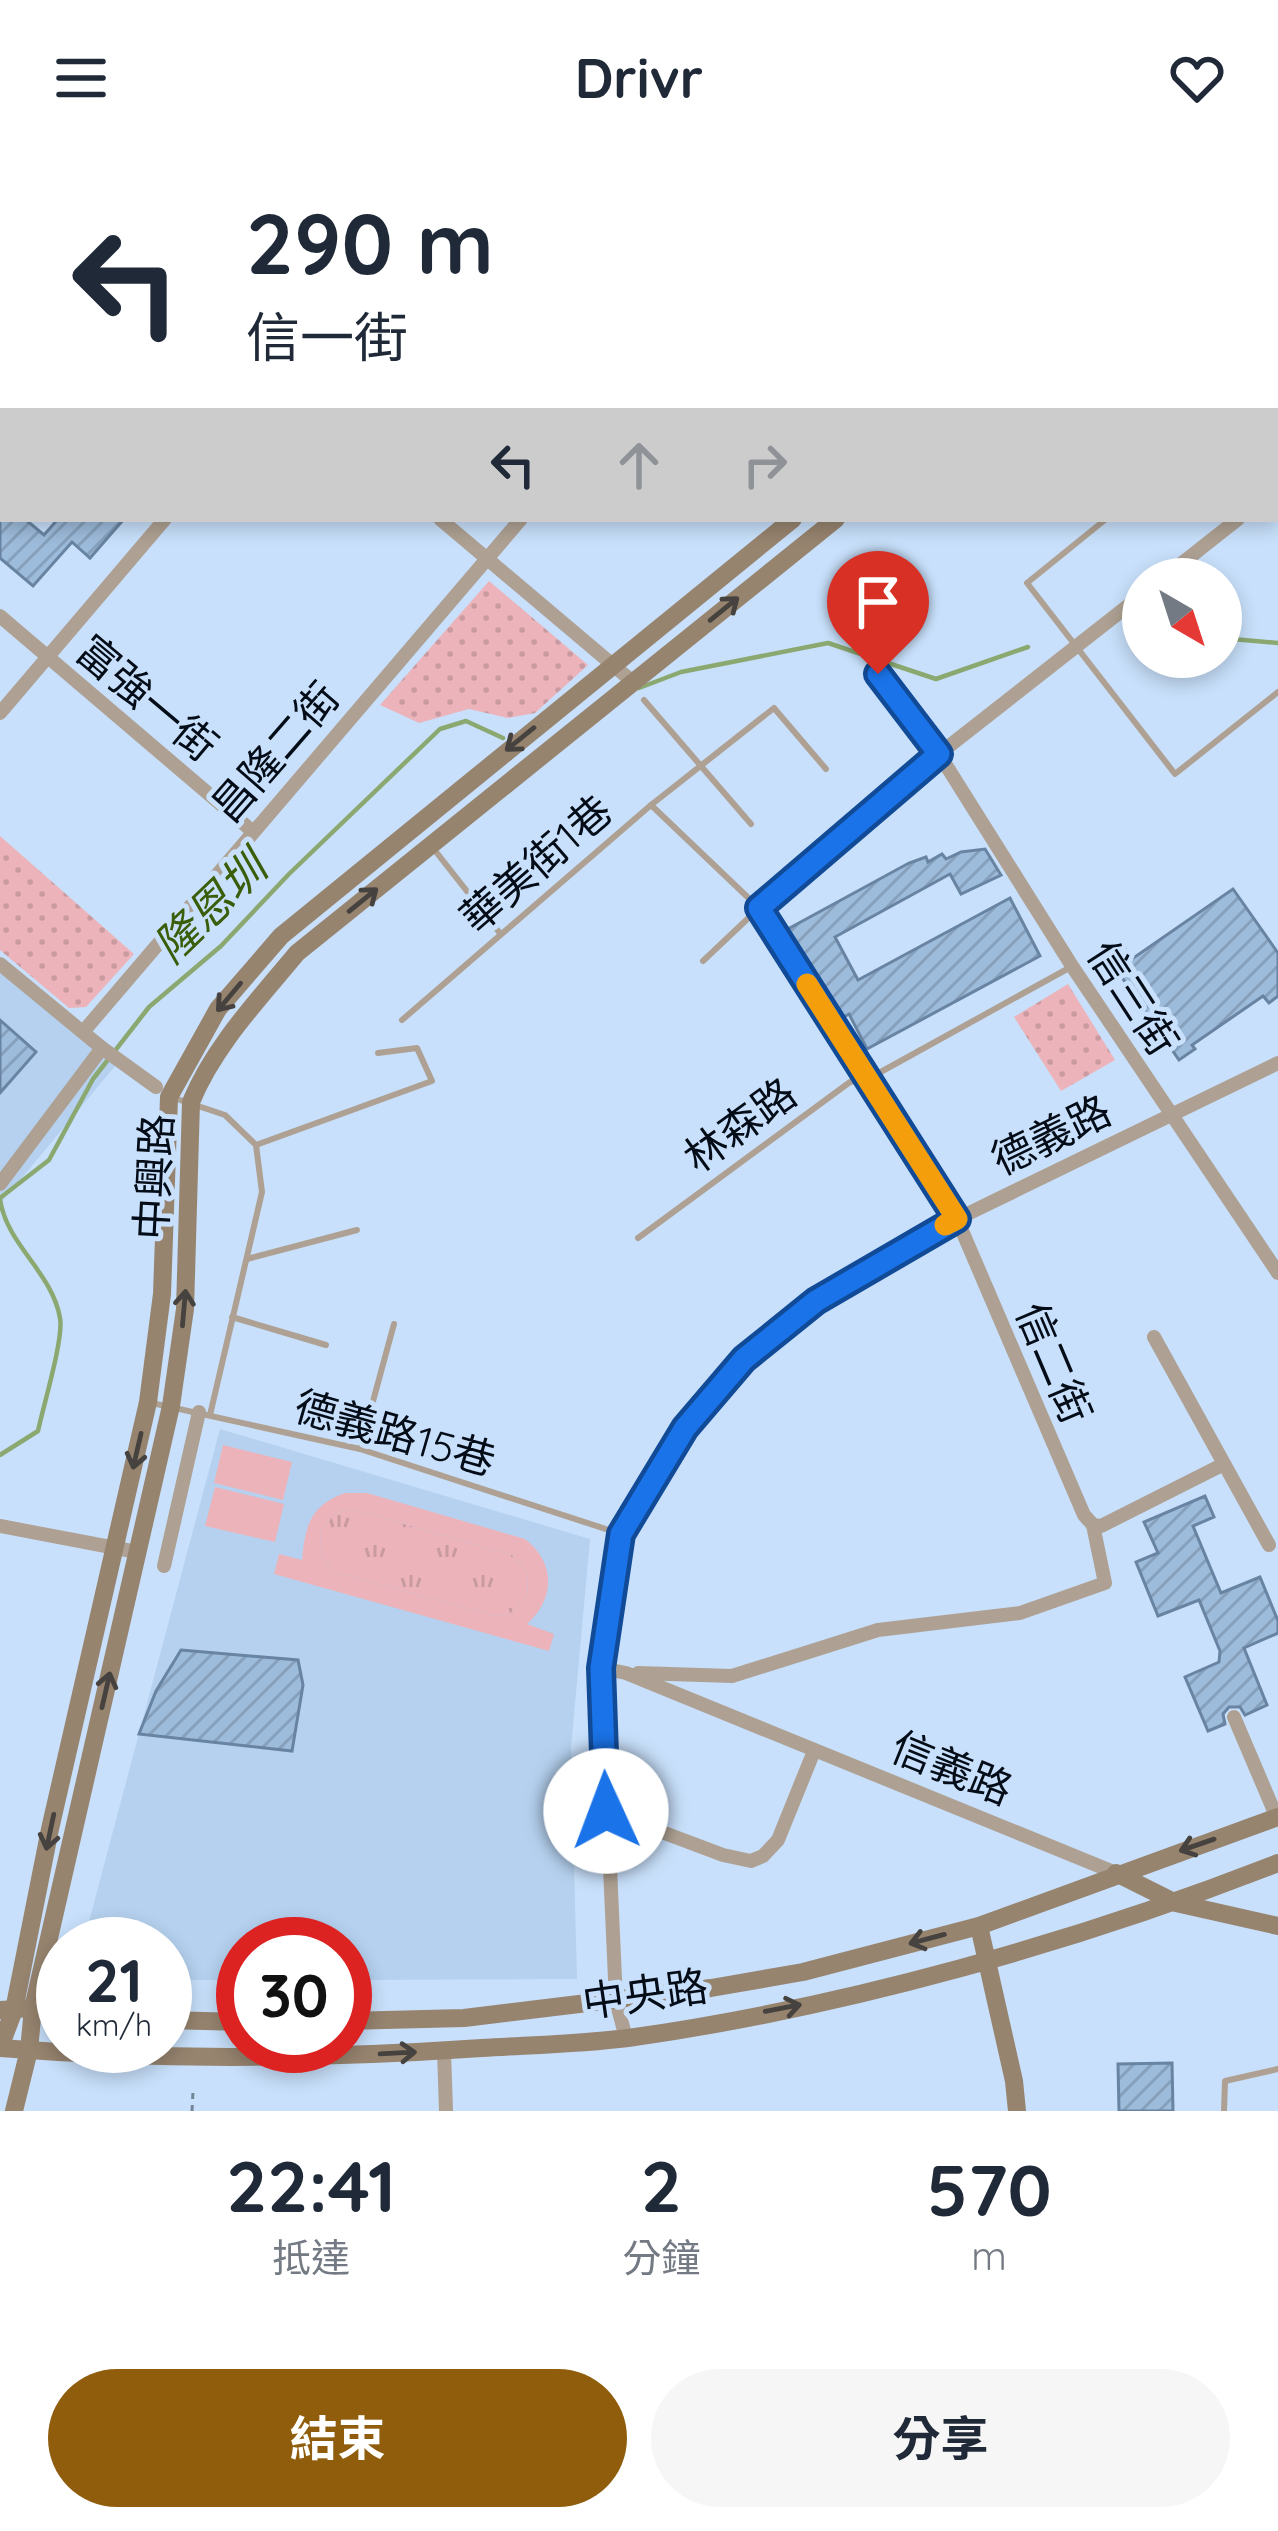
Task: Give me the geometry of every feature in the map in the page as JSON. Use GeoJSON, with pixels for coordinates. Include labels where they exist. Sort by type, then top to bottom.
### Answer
{"type":"FeatureCollection","features":[{"type":"Feature","properties":{"kind":"street"},"geometry":{"type":"LineString","coordinates":[[0,712],[162,522]]}},
{"type":"Feature","properties":{"kind":"street"},"geometry":{"type":"LineString","coordinates":[[443,522],[633,682]]}},
{"type":"Feature","properties":{"kind":"street","name":"昌隆二街"},"geometry":{"type":"LineString","coordinates":[[82,1032],[517,522]]}},
{"type":"Feature","properties":{"kind":"street","name":"中興路"},"geometry":{"type":"LineString","coordinates":[[14,2111],[29,2050],[16,2009],[148,1402],[162,1294],[163,1092],[218,1009],[281,936],[789,522]]}},
{"type":"Feature","properties":{"kind":"street","name":"中興路"},"geometry":{"type":"LineString","coordinates":[[0,2048],[16,2009],[171,1406],[185,1310],[191,1102],[237,1025],[297,953],[832,522]]}},
{"type":"Feature","properties":{"kind":"street"},"geometry":{"type":"LineString","coordinates":[[1189,558],[1234,522]]}},
{"type":"Feature","properties":{"kind":"street"},"geometry":{"type":"LineString","coordinates":[[759,908],[939,754],[1122,611]]}},
{"type":"Feature","properties":{"kind":"street","name":"富強一街"},"geometry":{"type":"LineString","coordinates":[[0,616],[251,830]]}},
{"type":"Feature","properties":{"kind":"street","name":"信三街"},"geometry":{"type":"LineString","coordinates":[[878,674],[939,754],[1072,967],[1278,1273]]}},
{"type":"Feature","properties":{"kind":"street","name":"信二街"},"geometry":{"type":"LineString","coordinates":[[626,1673],[732,1676],[878,1630],[1020,1613],[1105,1583],[1097,1525],[1084,1515],[957,1219],[759,908]]}},
{"type":"Feature","properties":{"kind":"street"},"geometry":{"type":"LineString","coordinates":[[0,964],[163,1092]]}},
{"type":"Feature","properties":{"kind":"street"},"geometry":{"type":"LineString","coordinates":[[0,1184],[104,1049]]}},
{"type":"Feature","properties":{"kind":"street","name":"德義路"},"geometry":{"type":"LineString","coordinates":[[626,2038],[616,2001],[601,1668],[621,1534],[685,1428],[744,1359],[816,1301],[957,1219],[1278,1064]]}},
{"type":"Feature","properties":{"kind":"street"},"geometry":{"type":"LineString","coordinates":[[1154,1337],[1269,1545]]}},
{"type":"Feature","properties":{"kind":"street"},"geometry":{"type":"LineString","coordinates":[[164,1566],[205,1413]]}},
{"type":"Feature","properties":{"kind":"street"},"geometry":{"type":"LineString","coordinates":[[1097,1525],[1224,1464]]}},
{"type":"Feature","properties":{"kind":"street"},"geometry":{"type":"LineString","coordinates":[[0,1526],[137,1552]]}},
{"type":"Feature","properties":{"kind":"street","name":"信義路"},"geometry":{"type":"LineString","coordinates":[[601,1668],[626,1673],[1116,1873],[1176,1903],[1278,1926]]}},
{"type":"Feature","properties":{"kind":"street"},"geometry":{"type":"LineString","coordinates":[[1234,1717],[1277,1818]]}},
{"type":"Feature","properties":{"kind":"street"},"geometry":{"type":"LineString","coordinates":[[606,1811],[723,1856],[751,1861],[778,1840],[814,1751]]}},
{"type":"Feature","properties":{"kind":"street","name":"中央路"},"geometry":{"type":"LineString","coordinates":[[372,2020],[464,2018],[616,2001],[803,1972],[979,1926],[1277,1818]]}},
{"type":"Feature","properties":{"kind":"street","name":"中央路"},"geometry":{"type":"LineString","coordinates":[[0,2048],[188,2059],[444,2051],[626,2038],[808,2003],[987,1960],[1176,1903],[1278,1863]]}},
{"type":"Feature","properties":{"kind":"street"},"geometry":{"type":"LineString","coordinates":[[979,1926],[1017,2111]]}},
{"type":"Feature","properties":{"kind":"street"},"geometry":{"type":"LineString","coordinates":[[444,2051],[446,2111]]}},
{"type":"Feature","properties":{"kind":"lane"},"geometry":{"type":"LineString","coordinates":[[1102,522],[1027,583],[1175,774],[1278,692]]}},
{"type":"Feature","properties":{"kind":"lane"},"geometry":{"type":"LineString","coordinates":[[644,700],[751,824]]}},
{"type":"Feature","properties":{"kind":"lane"},"geometry":{"type":"LineString","coordinates":[[651,805],[774,708],[826,769]]}},
{"type":"Feature","properties":{"kind":"lane","name":"華美街1巷"},"geometry":{"type":"LineString","coordinates":[[402,1021],[651,805],[759,908]]}},
{"type":"Feature","properties":{"kind":"lane"},"geometry":{"type":"LineString","coordinates":[[431,845],[500,933]]}},
{"type":"Feature","properties":{"kind":"lane"},"geometry":{"type":"LineString","coordinates":[[703,961],[759,908]]}},
{"type":"Feature","properties":{"kind":"lane","name":"林森路"},"geometry":{"type":"LineString","coordinates":[[638,1238],[850,1082],[868,1079],[1072,967]]}},
{"type":"Feature","properties":{"kind":"lane"},"geometry":{"type":"LineString","coordinates":[[256,1144],[432,1081],[417,1048],[378,1053]]}},
{"type":"Feature","properties":{"kind":"lane"},"geometry":{"type":"LineString","coordinates":[[163,1092],[225,1115],[256,1144],[262,1192],[205,1413]]}},
{"type":"Feature","properties":{"kind":"lane"},"geometry":{"type":"LineString","coordinates":[[247,1259],[357,1230]]}},
{"type":"Feature","properties":{"kind":"lane"},"geometry":{"type":"LineString","coordinates":[[232,1317],[326,1345]]}},
{"type":"Feature","properties":{"kind":"lane"},"geometry":{"type":"LineString","coordinates":[[360,1449],[394,1324]]}},
{"type":"Feature","properties":{"kind":"lane","name":"德義路15巷"},"geometry":{"type":"LineString","coordinates":[[148,1402],[360,1449],[621,1534]]}},
{"type":"Feature","properties":{"kind":"lane"},"geometry":{"type":"LineString","coordinates":[[1224,2111],[1225,2081],[1278,2069]]}},
{"type":"Feature","properties":{"kind":"path"},"geometry":{"type":"LineString","coordinates":[[192,2111],[193,2092]]}},
{"type":"Feature","properties":{"kind":"shaded area"},"geometry":{"type":"Polygon","coordinates":[[[0,959],[121,1059],[0,1204],[0,959]]]}},
{"type":"Feature","properties":{"kind":"shaded area"},"geometry":{"type":"Polygon","coordinates":[[[220,1429],[590,1539],[571,1748],[577,1979],[372,1980],[372,1917],[216,1917],[216,1980],[192,1980],[192,1917],[90,1917],[220,1429]]]}},
{"type":"Feature","properties":{"kind":"green space"},"geometry":{"type":"Polygon","coordinates":[[[489,581],[588,665],[535,713],[508,718],[469,709],[419,723],[380,705],[489,581]]]}},
{"type":"Feature","properties":{"kind":"green space"},"geometry":{"type":"Polygon","coordinates":[[[0,836],[134,954],[86,1007],[69,1008],[0,950],[0,836]]]}},
{"type":"Feature","properties":{"kind":"green space"},"geometry":{"type":"Polygon","coordinates":[[[1068,984],[1115,1060],[1061,1091],[1014,1017],[1068,984]]]}},
{"type":"Feature","properties":{"kind":"green space"},"geometry":{"type":"Polygon","coordinates":[[[223,1445],[292,1462],[283,1500],[214,1483],[223,1445]]]}},
{"type":"Feature","properties":{"kind":"green space"},"geometry":{"type":"Polygon","coordinates":[[[215,1487],[284,1504],[275,1542],[205,1526],[215,1487]]]}},
{"type":"Feature","properties":{"kind":"green space"},"geometry":{"type":"Polygon","coordinates":[[[367,1493],[525,1539],[542,1559],[548,1581],[543,1604],[527,1624],[554,1634],[549,1651],[274,1574],[279,1554],[302,1560],[312,1519],[333,1498],[367,1493]],[[352,1509],[336,1513],[320,1531],[322,1558],[335,1572],[496,1616],[511,1613],[527,1596],[528,1573],[512,1555],[352,1509]]]}},
{"type":"Feature","properties":{"kind":"green space"},"geometry":{"type":"Polygon","coordinates":[[[352,1509],[512,1555],[528,1573],[527,1596],[511,1613],[496,1616],[335,1572],[322,1558],[320,1531],[336,1513],[352,1509]]]}},
{"type":"Feature","properties":{"kind":"building"},"geometry":{"type":"Polygon","coordinates":[[[0,522],[29,522],[44,535],[55,522],[121,522],[90,558],[72,542],[33,586],[0,558],[0,522]]]}},
{"type":"Feature","properties":{"kind":"building"},"geometry":{"type":"Polygon","coordinates":[[[985,849],[1001,875],[961,894],[950,874],[835,937],[858,980],[1010,898],[1040,956],[867,1049],[849,1014],[842,1018],[786,930],[909,863],[985,849]]]}},
{"type":"Feature","properties":{"kind":"building"},"geometry":{"type":"Polygon","coordinates":[[[1233,889],[1278,953],[1278,996],[1269,1003],[1263,996],[1192,1045],[1195,1049],[1179,1060],[1105,953],[1121,942],[1132,959],[1233,889]]]}},
{"type":"Feature","properties":{"kind":"building"},"geometry":{"type":"Polygon","coordinates":[[[0,1020],[36,1052],[0,1093],[0,1020]]]}},
{"type":"Feature","properties":{"kind":"building"},"geometry":{"type":"Polygon","coordinates":[[[1205,1496],[1214,1517],[1193,1526],[1221,1593],[1260,1577],[1278,1621],[1278,1633],[1244,1648],[1267,1705],[1245,1715],[1240,1707],[1229,1707],[1223,1714],[1225,1724],[1208,1731],[1185,1677],[1219,1662],[1220,1651],[1199,1600],[1158,1616],[1136,1562],[1158,1553],[1144,1522],[1205,1496]]]}},
{"type":"Feature","properties":{"kind":"building"},"geometry":{"type":"Polygon","coordinates":[[[181,1650],[298,1660],[303,1685],[292,1751],[139,1734],[156,1691],[181,1650]]]}},
{"type":"Feature","properties":{"kind":"building"},"geometry":{"type":"Polygon","coordinates":[[[1172,2063],[1173,2111],[1119,2111],[1118,2064],[1172,2063]]]}},
{"type":"Feature","properties":{"kind":"waterway","name":"隆恩圳"},"geometry":{"type":"LineString","coordinates":[[1242,640],[1278,643]]}},
{"type":"Feature","properties":{"kind":"waterway","name":"隆恩圳"},"geometry":{"type":"LineString","coordinates":[[639,688],[681,672],[828,643],[936,679],[1028,647]]}},
{"type":"Feature","properties":{"kind":"waterway","name":"隆恩圳"},"geometry":{"type":"LineString","coordinates":[[0,1198],[49,1160],[93,1079],[149,1007],[221,946],[440,729],[466,721],[503,738]]}},
{"type":"Feature","properties":{"kind":"waterway","name":"隆恩圳"},"geometry":{"type":"LineString","coordinates":[[0,1199],[11,1230],[48,1286],[60,1318],[38,1431],[0,1455]]}},
{"type":"Feature","properties":{"kind":"slow traffic"},"geometry":{"type":"LineString","coordinates":[[807,984],[957,1219],[945,1225]]}},
{"type":"Feature","properties":{"kind":"route"},"geometry":{"type":"LineString","coordinates":[[606,1811],[601,1668],[621,1534],[685,1428],[744,1359],[816,1301],[957,1219],[759,908],[939,754],[878,674]]}}]}
